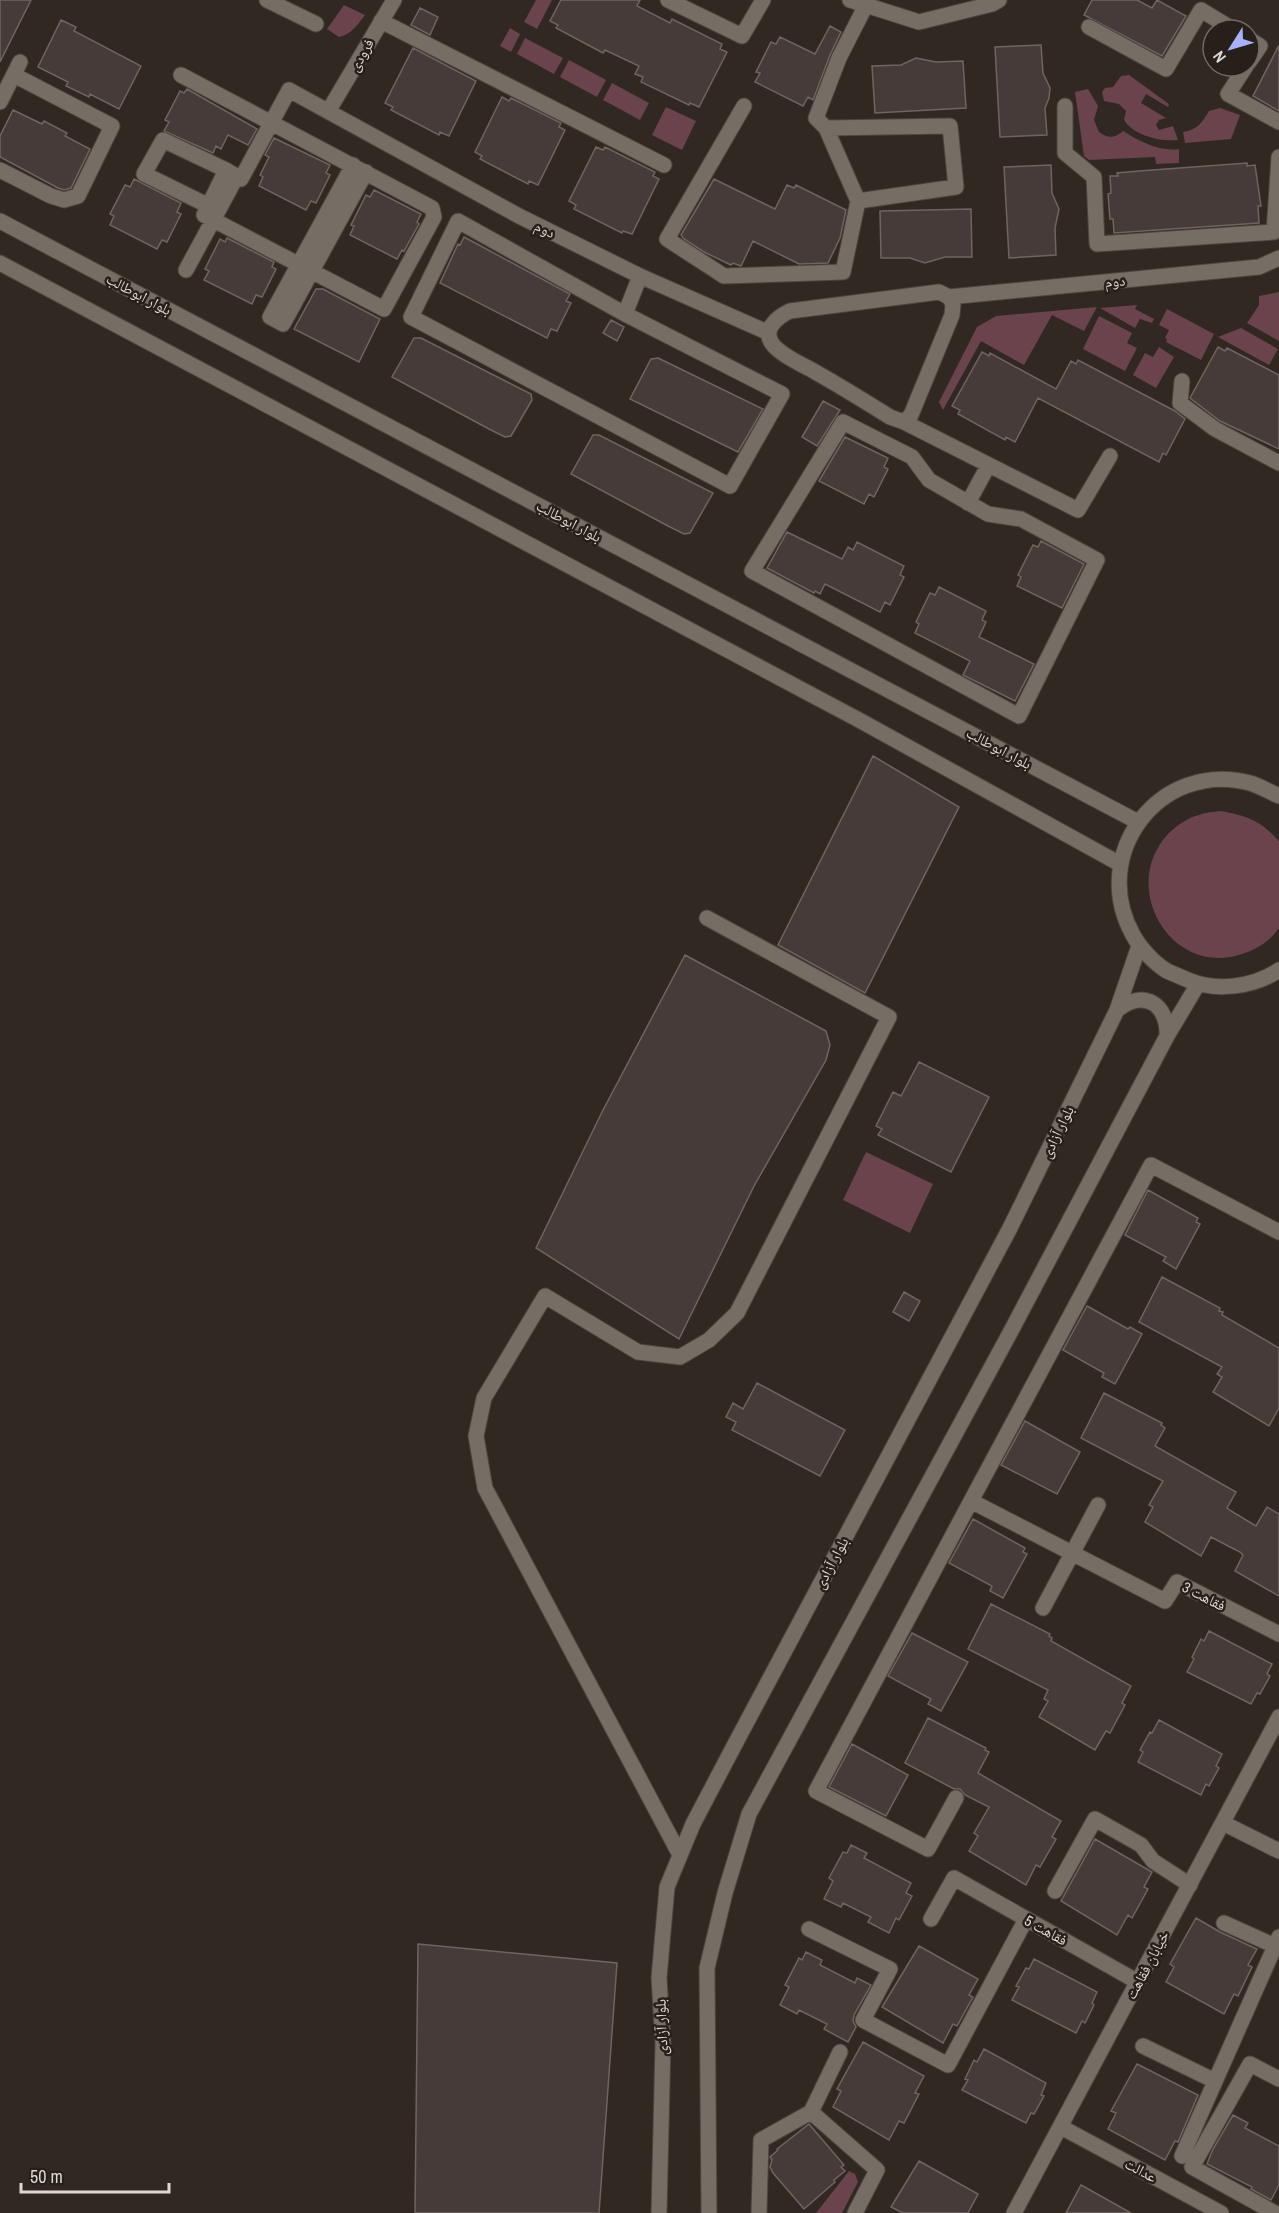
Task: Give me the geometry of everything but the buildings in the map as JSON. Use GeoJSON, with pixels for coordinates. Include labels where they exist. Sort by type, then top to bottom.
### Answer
{"type":"FeatureCollection","features":[{"type":"Feature","properties":{"kind":"street"},"geometry":{"type":"LineString","coordinates":[[267,0],[316,24]]}},
{"type":"Feature","properties":{"kind":"street","name":"فرودی"},"geometry":{"type":"LineString","coordinates":[[329,110],[394,0]]}},
{"type":"Feature","properties":{"kind":"street"},"geometry":{"type":"LineString","coordinates":[[668,0],[742,36],[763,0]]}},
{"type":"Feature","properties":{"kind":"street"},"geometry":{"type":"LineString","coordinates":[[850,0],[919,22],[992,4],[999,0]]}},
{"type":"Feature","properties":{"kind":"street"},"geometry":{"type":"LineString","coordinates":[[744,106],[667,239],[724,276],[843,272],[858,201],[826,128],[816,118],[839,58],[866,5]]}},
{"type":"Feature","properties":{"kind":"street"},"geometry":{"type":"LineString","coordinates":[[1089,27],[1166,69],[1201,10],[1214,18]]}},
{"type":"Feature","properties":{"kind":"street"},"geometry":{"type":"LineString","coordinates":[[381,21],[664,165]]}},
{"type":"Feature","properties":{"kind":"street"},"geometry":{"type":"LineString","coordinates":[[0,102],[17,69],[112,126],[78,196],[64,200],[51,196],[0,170]]}},
{"type":"Feature","properties":{"kind":"street"},"geometry":{"type":"LineString","coordinates":[[181,75],[272,122],[432,208],[434,217],[384,309],[305,268],[144,174],[163,140],[242,179],[272,122]]}},
{"type":"Feature","properties":{"kind":"street"},"geometry":{"type":"LineString","coordinates":[[1238,78],[1228,94],[1279,122]]}},
{"type":"Feature","properties":{"kind":"street","name":"دوم"},"geometry":{"type":"LineString","coordinates":[[272,122],[289,90],[519,216],[640,276],[769,333],[771,325],[779,316],[790,311],[939,292],[949,297],[1259,267],[1279,258]]}},
{"type":"Feature","properties":{"kind":"street"},"geometry":{"type":"LineString","coordinates":[[1065,106],[1065,153],[1094,177],[1097,244],[1274,232],[1279,157]]}},
{"type":"Feature","properties":{"kind":"street"},"geometry":{"type":"LineString","coordinates":[[826,128],[950,126],[956,187],[858,201]]}},
{"type":"Feature","properties":{"kind":"street"},"geometry":{"type":"LineString","coordinates":[[305,268],[359,169]]}},
{"type":"Feature","properties":{"kind":"street"},"geometry":{"type":"LineString","coordinates":[[186,270],[231,173]]}},
{"type":"Feature","properties":{"kind":"street","name":"بلوار ابوطالب"},"geometry":{"type":"LineString","coordinates":[[0,221],[1138,822]]}},
{"type":"Feature","properties":{"kind":"street"},"geometry":{"type":"LineString","coordinates":[[458,222],[625,314],[782,394],[730,486],[411,317],[458,222]]}},
{"type":"Feature","properties":{"kind":"street"},"geometry":{"type":"LineString","coordinates":[[0,263],[849,715],[1120,864]]}},
{"type":"Feature","properties":{"kind":"street"},"geometry":{"type":"LineString","coordinates":[[625,314],[640,276]]}},
{"type":"Feature","properties":{"kind":"street"},"geometry":{"type":"LineString","coordinates":[[904,422],[912,415],[949,325],[953,304],[949,297]]}},
{"type":"Feature","properties":{"kind":"street"},"geometry":{"type":"LineString","coordinates":[[769,333],[772,345],[790,358],[890,417],[1078,510],[1110,456]]}},
{"type":"Feature","properties":{"kind":"street"},"geometry":{"type":"LineString","coordinates":[[1182,381],[1180,403],[1215,429],[1279,463]]}},
{"type":"Feature","properties":{"kind":"street"},"geometry":{"type":"LineString","coordinates":[[843,422],[912,457],[929,480],[968,503],[988,514],[1021,519],[1097,560],[1019,716],[752,571],[843,422]]}},
{"type":"Feature","properties":{"kind":"street"},"geometry":{"type":"LineString","coordinates":[[968,503],[988,466]]}},
{"type":"Feature","properties":{"kind":"street"},"geometry":{"type":"LineString","coordinates":[[1279,796],[1250,783],[1219,779],[1188,785],[1160,799],[1138,822],[1126,842],[1120,864],[1119,892],[1125,921],[1139,946],[1165,970],[1198,984],[1225,987],[1252,983],[1279,970]]}},
{"type":"Feature","properties":{"kind":"street"},"geometry":{"type":"LineString","coordinates":[[680,1855],[485,1488],[476,1436],[484,1398],[545,1296],[638,1352],[680,1357],[710,1341],[736,1312],[889,1017],[707,918]]}},
{"type":"Feature","properties":{"kind":"street","name":"بلوار آزادی"},"geometry":{"type":"LineString","coordinates":[[659,2213],[663,2043],[659,1978],[667,1887],[693,1824],[1010,1228],[1117,1010],[1139,946]]}},
{"type":"Feature","properties":{"kind":"street"},"geometry":{"type":"LineString","coordinates":[[709,2213],[707,1968],[725,1893],[749,1814],[1011,1331],[1167,1036],[1198,984]]}},
{"type":"Feature","properties":{"kind":"street"},"geometry":{"type":"LineString","coordinates":[[1117,1010],[1127,1002],[1140,999],[1152,1002],[1162,1011],[1168,1023],[1167,1036]]}},
{"type":"Feature","properties":{"kind":"street"},"geometry":{"type":"LineString","coordinates":[[956,1798],[928,1848],[816,1791],[1151,1165],[1279,1232]]}},
{"type":"Feature","properties":{"kind":"street"},"geometry":{"type":"LineString","coordinates":[[971,1501],[1073,1552]]}},
{"type":"Feature","properties":{"kind":"street"},"geometry":{"type":"LineString","coordinates":[[1043,1608],[1098,1505]]}},
{"type":"Feature","properties":{"kind":"street","name":"فقاهت 3"},"geometry":{"type":"LineString","coordinates":[[1073,1552],[1164,1601],[1177,1582],[1279,1634]]}},
{"type":"Feature","properties":{"kind":"street","name":"خیابان فقاهت"},"geometry":{"type":"LineString","coordinates":[[1014,2213],[1279,1717]]}},
{"type":"Feature","properties":{"kind":"street"},"geometry":{"type":"LineString","coordinates":[[1054,1891],[1095,1819],[1141,1845],[1153,1861],[1190,1885]]}},
{"type":"Feature","properties":{"kind":"street"},"geometry":{"type":"LineString","coordinates":[[1223,1822],[1279,1851]]}},
{"type":"Feature","properties":{"kind":"street","name":"فقاهت 5"},"geometry":{"type":"LineString","coordinates":[[931,1919],[954,1878],[1138,1982]]}},
{"type":"Feature","properties":{"kind":"street"},"geometry":{"type":"LineString","coordinates":[[809,1929],[890,1969],[863,2020],[948,2065],[1026,1919]]}},
{"type":"Feature","properties":{"kind":"street"},"geometry":{"type":"LineString","coordinates":[[1182,2156],[1277,1942],[1224,1923]]}},
{"type":"Feature","properties":{"kind":"street"},"geometry":{"type":"LineString","coordinates":[[1143,2046],[1215,2081]]}},
{"type":"Feature","properties":{"kind":"street"},"geometry":{"type":"LineString","coordinates":[[759,2213],[761,2140],[811,2112],[840,2052]]}},
{"type":"Feature","properties":{"kind":"street"},"geometry":{"type":"LineString","coordinates":[[1275,2213],[1192,2168],[1250,2064],[1279,2079]]}},
{"type":"Feature","properties":{"kind":"street"},"geometry":{"type":"LineString","coordinates":[[811,2112],[876,2170],[855,2213]]}},
{"type":"Feature","properties":{"kind":"street","name":"عدالت"},"geometry":{"type":"LineString","coordinates":[[1061,2127],[1221,2213]]}},
{"type":"Feature","properties":{"kind":"shaded area"},"geometry":{"type":"Polygon","coordinates":[[[536,0],[552,0],[537,29],[524,22],[536,0]]]}},
{"type":"Feature","properties":{"kind":"shaded area"},"geometry":{"type":"Polygon","coordinates":[[[344,5],[365,15],[351,32],[339,37],[327,29],[344,5]]]}},
{"type":"Feature","properties":{"kind":"shaded area"},"geometry":{"type":"Polygon","coordinates":[[[510,28],[520,34],[511,52],[500,46],[510,28]]]}},
{"type":"Feature","properties":{"kind":"shaded area"},"geometry":{"type":"Polygon","coordinates":[[[525,38],[563,58],[554,74],[517,54],[525,38]]]}},
{"type":"Feature","properties":{"kind":"shaded area"},"geometry":{"type":"Polygon","coordinates":[[[569,60],[606,80],[597,97],[560,77],[569,60]]]}},
{"type":"Feature","properties":{"kind":"shaded area"},"geometry":{"type":"Polygon","coordinates":[[[1129,75],[1169,104],[1168,107],[1146,94],[1141,103],[1166,118],[1159,120],[1156,125],[1159,130],[1173,126],[1178,140],[1156,139],[1141,134],[1128,126],[1124,120],[1126,111],[1119,104],[1104,101],[1102,92],[1105,88],[1113,87],[1121,76],[1129,75]]]}},
{"type":"Feature","properties":{"kind":"shaded area"},"geometry":{"type":"Polygon","coordinates":[[[612,83],[649,103],[640,120],[603,100],[612,83]]]}},
{"type":"Feature","properties":{"kind":"shaded area"},"geometry":{"type":"Polygon","coordinates":[[[1088,89],[1098,106],[1094,120],[1099,132],[1111,137],[1123,131],[1142,142],[1157,147],[1179,149],[1179,163],[1156,164],[1155,157],[1089,160],[1084,156],[1075,92],[1088,89]]]}},
{"type":"Feature","properties":{"kind":"shaded area"},"geometry":{"type":"Polygon","coordinates":[[[666,107],[696,121],[682,150],[652,135],[666,107]]]}},
{"type":"Feature","properties":{"kind":"shaded area"},"geometry":{"type":"Polygon","coordinates":[[[1220,108],[1240,115],[1231,139],[1185,143],[1183,132],[1199,125],[1209,111],[1220,108]]]}},
{"type":"Feature","properties":{"kind":"shaded area"},"geometry":{"type":"Polygon","coordinates":[[[1279,292],[1279,341],[1247,323],[1259,305],[1259,296],[1279,292]]]}},
{"type":"Feature","properties":{"kind":"shaded area"},"geometry":{"type":"Polygon","coordinates":[[[1137,305],[1135,309],[1154,319],[1152,323],[1140,319],[1135,328],[1100,308],[1137,305]]]}},
{"type":"Feature","properties":{"kind":"shaded area"},"geometry":{"type":"Polygon","coordinates":[[[1097,307],[1084,331],[1052,315],[1024,365],[981,341],[943,410],[939,402],[977,327],[996,316],[1097,307]]]}},
{"type":"Feature","properties":{"kind":"shaded area"},"geometry":{"type":"Polygon","coordinates":[[[1167,309],[1214,334],[1201,360],[1166,342],[1165,338],[1169,330],[1159,325],[1167,309]]]}},
{"type":"Feature","properties":{"kind":"shaded area"},"geometry":{"type":"Polygon","coordinates":[[[1099,316],[1132,333],[1127,343],[1137,348],[1125,371],[1083,349],[1099,316]]]}},
{"type":"Feature","properties":{"kind":"shaded area"},"geometry":{"type":"Polygon","coordinates":[[[1241,328],[1278,349],[1269,365],[1218,337],[1241,328]]]}},
{"type":"Feature","properties":{"kind":"shaded area"},"geometry":{"type":"Polygon","coordinates":[[[1159,347],[1174,357],[1156,388],[1133,375],[1145,353],[1153,357],[1159,347]]]}},
{"type":"Feature","properties":{"kind":"shaded area"},"geometry":{"type":"Polygon","coordinates":[[[1221,811],[1253,820],[1279,841],[1279,928],[1267,941],[1253,950],[1217,958],[1194,953],[1175,941],[1160,923],[1151,902],[1149,879],[1154,856],[1171,831],[1195,816],[1221,811]]]}},
{"type":"Feature","properties":{"kind":"shaded area"},"geometry":{"type":"Polygon","coordinates":[[[866,1152],[933,1184],[910,1233],[843,1200],[866,1152]]]}},
{"type":"Feature","properties":{"kind":"shaded area"},"geometry":{"type":"Polygon","coordinates":[[[849,2171],[855,2174],[858,2182],[842,2213],[816,2213],[849,2171]]]}}]}
